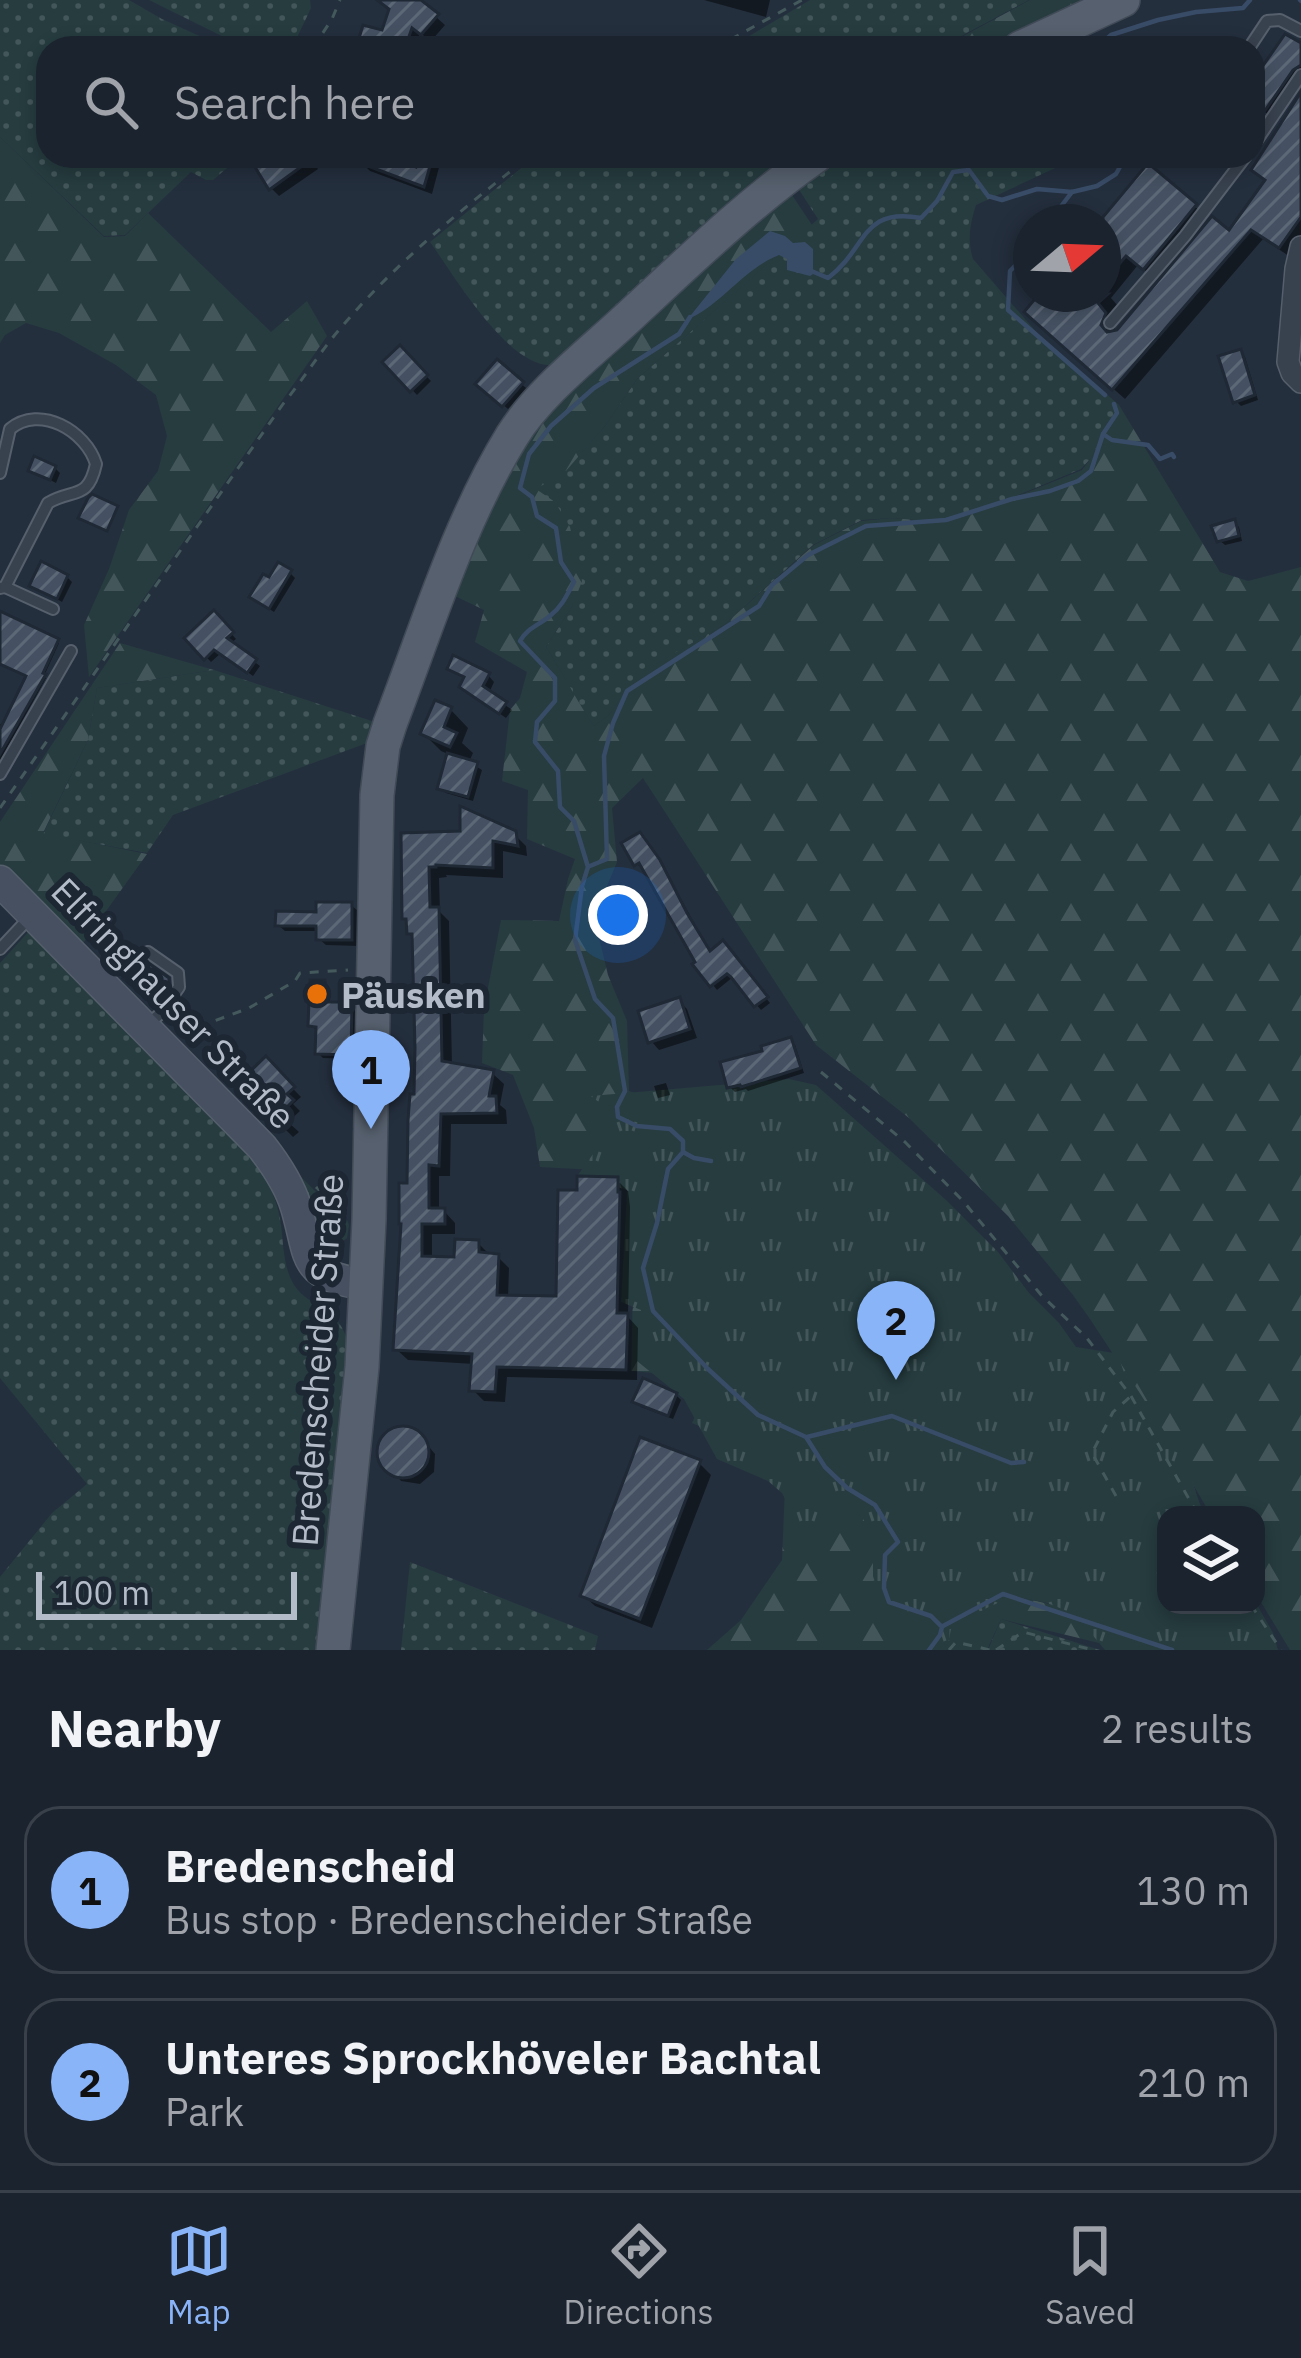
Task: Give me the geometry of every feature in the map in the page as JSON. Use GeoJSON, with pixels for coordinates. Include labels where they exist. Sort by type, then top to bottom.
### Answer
{"type":"FeatureCollection","features":[{"type":"Feature","properties":{"kind":"main road"},"geometry":{"type":"LineString","coordinates":[[1046,36],[1123,0]]}},
{"type":"Feature","properties":{"kind":"main road","name":"Bredenscheider Straße"},"geometry":{"type":"LineString","coordinates":[[333,1650],[362,1367],[377,795],[383,746],[466,526],[514,433],[557,383],[799,168]]}},
{"type":"Feature","properties":{"kind":"main road","name":"Elfringhauser Straße"},"geometry":{"type":"LineString","coordinates":[[0,881],[276,1164],[295,1203],[309,1258],[320,1271],[334,1280],[365,1285]]}},
{"type":"Feature","properties":{"kind":"street"},"geometry":{"type":"LineString","coordinates":[[1301,247],[1288,362],[1301,382]]}},
{"type":"Feature","properties":{"kind":"lane"},"geometry":{"type":"LineString","coordinates":[[1256,36],[1274,18],[1301,31]]}},
{"type":"Feature","properties":{"kind":"lane"},"geometry":{"type":"LineString","coordinates":[[1265,129],[1301,76]]}},
{"type":"Feature","properties":{"kind":"lane"},"geometry":{"type":"LineString","coordinates":[[1110,323],[1237,168]]}},
{"type":"Feature","properties":{"kind":"lane"},"geometry":{"type":"LineString","coordinates":[[0,473],[10,429],[24,420],[44,420],[67,428],[87,444],[96,464],[81,493],[48,503],[2,588],[53,609]]}},
{"type":"Feature","properties":{"kind":"lane"},"geometry":{"type":"LineString","coordinates":[[0,774],[71,651]]}},
{"type":"Feature","properties":{"kind":"lane"},"geometry":{"type":"LineString","coordinates":[[0,949],[34,914]]}},
{"type":"Feature","properties":{"kind":"lane"},"geometry":{"type":"LineString","coordinates":[[148,952],[178,973],[179,987],[152,1035]]}},
{"type":"Feature","properties":{"kind":"path"},"geometry":{"type":"LineString","coordinates":[[321,36],[340,0]]}},
{"type":"Feature","properties":{"kind":"path"},"geometry":{"type":"LineString","coordinates":[[737,36],[802,0]]}},
{"type":"Feature","properties":{"kind":"path"},"geometry":{"type":"LineString","coordinates":[[0,808],[337,332],[430,237],[515,168]]}},
{"type":"Feature","properties":{"kind":"path"},"geometry":{"type":"LineString","coordinates":[[152,1035],[249,1008],[295,981],[300,973],[374,968]]}},
{"type":"Feature","properties":{"kind":"path"},"geometry":{"type":"LineString","coordinates":[[821,1072],[905,1142],[963,1201],[1042,1296],[1086,1337],[1131,1396],[1193,1506]]}},
{"type":"Feature","properties":{"kind":"path"},"geometry":{"type":"LineString","coordinates":[[1116,1496],[1092,1453],[1113,1412],[1131,1396]]}},
{"type":"Feature","properties":{"kind":"path"},"geometry":{"type":"LineString","coordinates":[[1257,1614],[1281,1650]]}},
{"type":"Feature","properties":{"kind":"path"},"geometry":{"type":"LineString","coordinates":[[949,1650],[956,1642],[993,1650],[1023,1632],[1093,1650]]}},
{"type":"Feature","properties":{"kind":"green space"},"geometry":{"type":"Polygon","coordinates":[[[0,0],[129,0],[200,36],[36,36],[36,168],[227,168],[213,180],[191,172],[125,235],[104,236],[0,137],[0,0]]]}},
{"type":"Feature","properties":{"kind":"green space"},"geometry":{"type":"Polygon","coordinates":[[[149,0],[310,0],[298,36],[222,36],[149,0]]]}},
{"type":"Feature","properties":{"kind":"green space"},"geometry":{"type":"Polygon","coordinates":[[[810,0],[1029,0],[962,36],[749,36],[810,0]]]}},
{"type":"Feature","properties":{"kind":"green space"},"geometry":{"type":"Polygon","coordinates":[[[1030,0],[1105,0],[1028,36],[963,36],[1030,0]]]}},
{"type":"Feature","properties":{"kind":"green space"},"geometry":{"type":"Polygon","coordinates":[[[0,137],[104,237],[125,236],[148,213],[271,332],[307,301],[327,336],[89,677],[84,625],[129,510],[158,471],[167,436],[156,395],[116,365],[59,333],[26,323],[0,343],[0,137]]]}},
{"type":"Feature","properties":{"kind":"green space"},"geometry":{"type":"Polygon","coordinates":[[[521,168],[776,168],[780,172],[554,365],[537,363],[501,337],[430,242],[521,168]]]}},
{"type":"Feature","properties":{"kind":"green space"},"geometry":{"type":"Polygon","coordinates":[[[828,168],[1055,168],[976,205],[971,225],[973,259],[1013,305],[1013,312],[1019,312],[1119,405],[1081,469],[973,514],[939,522],[862,520],[813,545],[724,625],[637,675],[609,715],[594,726],[546,647],[573,605],[535,489],[565,471],[605,426],[637,379],[818,219],[798,188],[828,168]]]}},
{"type":"Feature","properties":{"kind":"green space"},"geometry":{"type":"Polygon","coordinates":[[[790,192],[812,225],[637,379],[565,472],[536,489],[555,502],[570,527],[582,581],[546,647],[594,726],[609,715],[636,675],[724,625],[814,545],[861,521],[939,522],[973,514],[1082,470],[1119,405],[1220,572],[1248,581],[1301,567],[1301,1650],[1290,1650],[1265,1609],[1265,1506],[1206,1506],[1090,1319],[1008,1216],[909,1118],[816,1045],[643,778],[612,808],[617,862],[594,917],[608,975],[627,1021],[629,1091],[657,1101],[1030,1513],[1015,1596],[1100,1616],[1128,1650],[1001,1619],[987,1650],[707,1650],[741,1620],[782,1560],[786,1464],[692,1423],[704,1398],[667,1374],[631,1371],[636,1172],[540,1167],[534,1128],[513,1075],[482,1063],[484,1009],[501,920],[559,921],[575,859],[527,839],[528,790],[502,781],[510,710],[520,698],[527,672],[475,642],[484,610],[453,595],[494,496],[541,414],[790,192]]]}},
{"type":"Feature","properties":{"kind":"green space"},"geometry":{"type":"Polygon","coordinates":[[[120,643],[214,670],[97,688],[88,740],[43,833],[147,854],[81,946],[41,901],[0,866],[0,822],[120,643]]]}},
{"type":"Feature","properties":{"kind":"green space"},"geometry":{"type":"Polygon","coordinates":[[[214,670],[378,723],[367,743],[173,815],[147,853],[43,834],[88,740],[97,688],[214,670]]]}},
{"type":"Feature","properties":{"kind":"green space"},"geometry":{"type":"Polygon","coordinates":[[[31,929],[258,1166],[277,1205],[285,1261],[294,1285],[336,1318],[347,1339],[318,1650],[0,1650],[0,1577],[52,1513],[87,1484],[0,1378],[0,963],[31,929]]]}},
{"type":"Feature","properties":{"kind":"green space"},"geometry":{"type":"Polygon","coordinates":[[[789,1079],[816,1085],[998,1252],[1076,1347],[1114,1353],[1186,1465],[1201,1506],[1157,1506],[1157,1614],[1262,1614],[1278,1650],[1105,1650],[1075,1614],[1013,1596],[952,1624],[944,1650],[911,1650],[878,1611],[873,1544],[853,1492],[798,1542],[782,1493],[768,1481],[717,1459],[684,1399],[637,1361],[641,1310],[621,1302],[627,1190],[578,1175],[614,1125],[611,1112],[591,1096],[789,1079]]]}},
{"type":"Feature","properties":{"kind":"green space"},"geometry":{"type":"Polygon","coordinates":[[[289,1165],[347,1220],[347,1238],[336,1246],[322,1246],[289,1165]]]}},
{"type":"Feature","properties":{"kind":"green space"},"geometry":{"type":"Polygon","coordinates":[[[410,1562],[598,1636],[595,1650],[401,1650],[410,1562]]]}},
{"type":"Feature","properties":{"kind":"green space"},"geometry":{"type":"Polygon","coordinates":[[[1001,1619],[1100,1650],[988,1650],[1001,1619]]]}},
{"type":"Feature","properties":{"kind":"water"},"geometry":{"type":"Polygon","coordinates":[[[770,231],[813,249],[813,274],[787,270],[787,259],[779,255],[687,320],[736,259],[770,231]]]}},
{"type":"Feature","properties":{"kind":"building"},"geometry":{"type":"Polygon","coordinates":[[[377,0],[421,0],[439,14],[421,35],[412,28],[409,36],[360,36],[363,25],[382,30],[389,9],[377,0]]]}},
{"type":"Feature","properties":{"kind":"building"},"geometry":{"type":"Polygon","coordinates":[[[1285,34],[1301,43],[1301,65],[1265,111],[1265,63],[1285,34]]]}},
{"type":"Feature","properties":{"kind":"building"},"geometry":{"type":"Polygon","coordinates":[[[1301,92],[1301,217],[1279,248],[1251,230],[1112,390],[1024,312],[1105,312],[1101,325],[1107,332],[1117,330],[1212,216],[1229,230],[1265,180],[1251,170],[1265,168],[1265,148],[1301,92]]]}},
{"type":"Feature","properties":{"kind":"building"},"geometry":{"type":"Polygon","coordinates":[[[256,168],[299,168],[269,190],[256,168]]]}},
{"type":"Feature","properties":{"kind":"building"},"geometry":{"type":"Polygon","coordinates":[[[373,168],[430,168],[424,187],[373,168]]]}},
{"type":"Feature","properties":{"kind":"building"},"geometry":{"type":"Polygon","coordinates":[[[1144,168],[1154,168],[1197,204],[1143,270],[1126,256],[1121,262],[1121,204],[1114,204],[1144,168]]]}},
{"type":"Feature","properties":{"kind":"building"},"geometry":{"type":"Polygon","coordinates":[[[400,345],[428,375],[410,392],[382,362],[400,345]]]}},
{"type":"Feature","properties":{"kind":"building"},"geometry":{"type":"Polygon","coordinates":[[[1241,349],[1255,395],[1233,403],[1218,356],[1241,349]]]}},
{"type":"Feature","properties":{"kind":"building"},"geometry":{"type":"Polygon","coordinates":[[[497,359],[524,382],[502,407],[475,384],[497,359]]]}},
{"type":"Feature","properties":{"kind":"building"},"geometry":{"type":"Polygon","coordinates":[[[34,456],[56,466],[50,480],[28,471],[34,456]]]}},
{"type":"Feature","properties":{"kind":"building"},"geometry":{"type":"Polygon","coordinates":[[[92,494],[118,506],[107,531],[78,518],[92,494]]]}},
{"type":"Feature","properties":{"kind":"building"},"geometry":{"type":"Polygon","coordinates":[[[1235,519],[1239,536],[1217,542],[1211,526],[1235,519]]]}},
{"type":"Feature","properties":{"kind":"building"},"geometry":{"type":"Polygon","coordinates":[[[41,561],[68,575],[57,599],[29,586],[41,561]]]}},
{"type":"Feature","properties":{"kind":"building"},"geometry":{"type":"Polygon","coordinates":[[[278,562],[292,570],[269,609],[249,597],[263,574],[269,577],[278,562]]]}},
{"type":"Feature","properties":{"kind":"building"},"geometry":{"type":"Polygon","coordinates":[[[214,610],[234,632],[227,638],[257,659],[247,673],[214,650],[204,660],[184,638],[214,610]]]}},
{"type":"Feature","properties":{"kind":"building"},"geometry":{"type":"Polygon","coordinates":[[[0,611],[59,639],[46,674],[0,754],[0,729],[26,676],[0,664],[0,611]]]}},
{"type":"Feature","properties":{"kind":"building"},"geometry":{"type":"Polygon","coordinates":[[[453,655],[490,673],[483,686],[507,702],[499,714],[459,687],[464,677],[447,669],[453,655]]]}},
{"type":"Feature","properties":{"kind":"building"},"geometry":{"type":"Polygon","coordinates":[[[435,700],[452,707],[444,727],[457,733],[450,747],[420,734],[435,700]]]}},
{"type":"Feature","properties":{"kind":"building"},"geometry":{"type":"Polygon","coordinates":[[[447,753],[478,762],[468,797],[437,789],[447,753]]]}},
{"type":"Feature","properties":{"kind":"building"},"geometry":{"type":"Polygon","coordinates":[[[460,806],[516,831],[518,846],[493,841],[493,868],[429,867],[430,907],[439,907],[442,1061],[494,1070],[489,1096],[496,1096],[497,1113],[441,1114],[439,1166],[429,1165],[429,1208],[445,1208],[445,1224],[422,1224],[422,1256],[454,1257],[455,1239],[479,1240],[479,1252],[499,1254],[497,1295],[556,1296],[558,1190],[577,1190],[577,1176],[618,1177],[617,1313],[628,1313],[626,1370],[497,1367],[495,1392],[469,1391],[472,1354],[393,1350],[399,1183],[407,1183],[415,1048],[412,934],[407,934],[406,919],[402,919],[401,833],[460,831],[460,806]]]}},
{"type":"Feature","properties":{"kind":"building"},"geometry":{"type":"Polygon","coordinates":[[[640,832],[710,951],[723,940],[768,997],[754,1007],[727,974],[710,987],[692,964],[639,863],[634,866],[621,843],[640,832]]]}},
{"type":"Feature","properties":{"kind":"building"},"geometry":{"type":"Polygon","coordinates":[[[316,902],[352,902],[352,940],[316,940],[316,926],[275,926],[276,911],[316,912],[316,902]]]}},
{"type":"Feature","properties":{"kind":"building"},"geometry":{"type":"Polygon","coordinates":[[[140,957],[169,978],[158,998],[123,978],[140,957]]]}},
{"type":"Feature","properties":{"kind":"building"},"geometry":{"type":"Polygon","coordinates":[[[310,980],[325,980],[327,1002],[352,1002],[351,1055],[315,1054],[316,1027],[308,1026],[306,1001],[310,980]]]}},
{"type":"Feature","properties":{"kind":"building"},"geometry":{"type":"Polygon","coordinates":[[[680,997],[690,1029],[648,1043],[638,1011],[680,997]]]}},
{"type":"Feature","properties":{"kind":"building"},"geometry":{"type":"Polygon","coordinates":[[[791,1037],[801,1068],[727,1088],[720,1062],[791,1037]]]}},
{"type":"Feature","properties":{"kind":"building"},"geometry":{"type":"Polygon","coordinates":[[[266,1056],[295,1087],[287,1094],[294,1100],[282,1112],[257,1086],[249,1093],[239,1082],[266,1056]]]}},
{"type":"Feature","properties":{"kind":"building"},"geometry":{"type":"Polygon","coordinates":[[[643,1378],[677,1393],[668,1416],[632,1402],[643,1378]]]}},
{"type":"Feature","properties":{"kind":"building"},"geometry":{"type":"Polygon","coordinates":[[[403,1426],[421,1434],[429,1452],[421,1470],[403,1478],[385,1470],[377,1452],[385,1434],[403,1426]]]}},
{"type":"Feature","properties":{"kind":"building"},"geometry":{"type":"Polygon","coordinates":[[[640,1437],[701,1460],[640,1619],[580,1596],[640,1437]]]}},
{"type":"Feature","properties":{"kind":"waterway"},"geometry":{"type":"LineString","coordinates":[[1110,36],[1196,12],[1243,8],[1250,0]]}},
{"type":"Feature","properties":{"kind":"waterway"},"geometry":{"type":"LineString","coordinates":[[809,270],[828,278],[875,224],[901,216],[921,218],[953,172],[969,170],[988,196],[1002,200],[1037,189],[1072,192],[1097,186],[1119,168]]}},
{"type":"Feature","properties":{"kind":"waterway"},"geometry":{"type":"LineString","coordinates":[[1063,204],[1072,192]]}},
{"type":"Feature","properties":{"kind":"waterway"},"geometry":{"type":"LineString","coordinates":[[1013,268],[1008,310],[1105,395]]}},
{"type":"Feature","properties":{"kind":"waterway"},"geometry":{"type":"LineString","coordinates":[[690,317],[679,334],[594,388],[551,426],[529,454],[520,488],[532,497],[537,516],[556,528],[561,562],[574,582],[558,608],[520,641],[555,678],[555,701],[537,722],[535,742],[558,771],[560,807],[574,821],[588,867],[575,940],[595,999],[613,1018],[625,1091],[618,1117],[637,1126],[670,1129],[683,1141],[683,1152],[668,1169],[643,1268],[653,1311],[758,1415],[806,1437],[825,1467],[875,1505],[898,1542],[885,1555],[884,1588],[889,1602],[931,1616],[942,1627],[929,1650]]}},
{"type":"Feature","properties":{"kind":"waterway"},"geometry":{"type":"LineString","coordinates":[[590,866],[607,859],[604,756],[627,691],[759,606],[772,585],[808,555],[866,526],[946,520],[1078,481],[1091,471],[1103,434],[1117,413],[1114,404]]}},
{"type":"Feature","properties":{"kind":"waterway"},"geometry":{"type":"LineString","coordinates":[[1103,434],[1112,440],[1148,445],[1160,459],[1174,457]]}},
{"type":"Feature","properties":{"kind":"waterway"},"geometry":{"type":"LineString","coordinates":[[683,1152],[711,1161]]}},
{"type":"Feature","properties":{"kind":"waterway"},"geometry":{"type":"LineString","coordinates":[[807,1437],[892,1416],[1011,1463],[1024,1462]]}},
{"type":"Feature","properties":{"kind":"waterway"},"geometry":{"type":"LineString","coordinates":[[943,1626],[1003,1594],[1172,1650]]}},
{"type":"Feature","properties":{"kind":"place","name":"Päusken"},"geometry":{"type":"Point","coordinates":[317,994]}},
{"type":"Feature","properties":{"kind":"place","name":"Bredenscheid"},"geometry":{"type":"Point","coordinates":[371,1129]}},
{"type":"Feature","properties":{"kind":"place","name":"Unteres Sprockhöveler Bachtal"},"geometry":{"type":"Point","coordinates":[896,1380]}}]}
